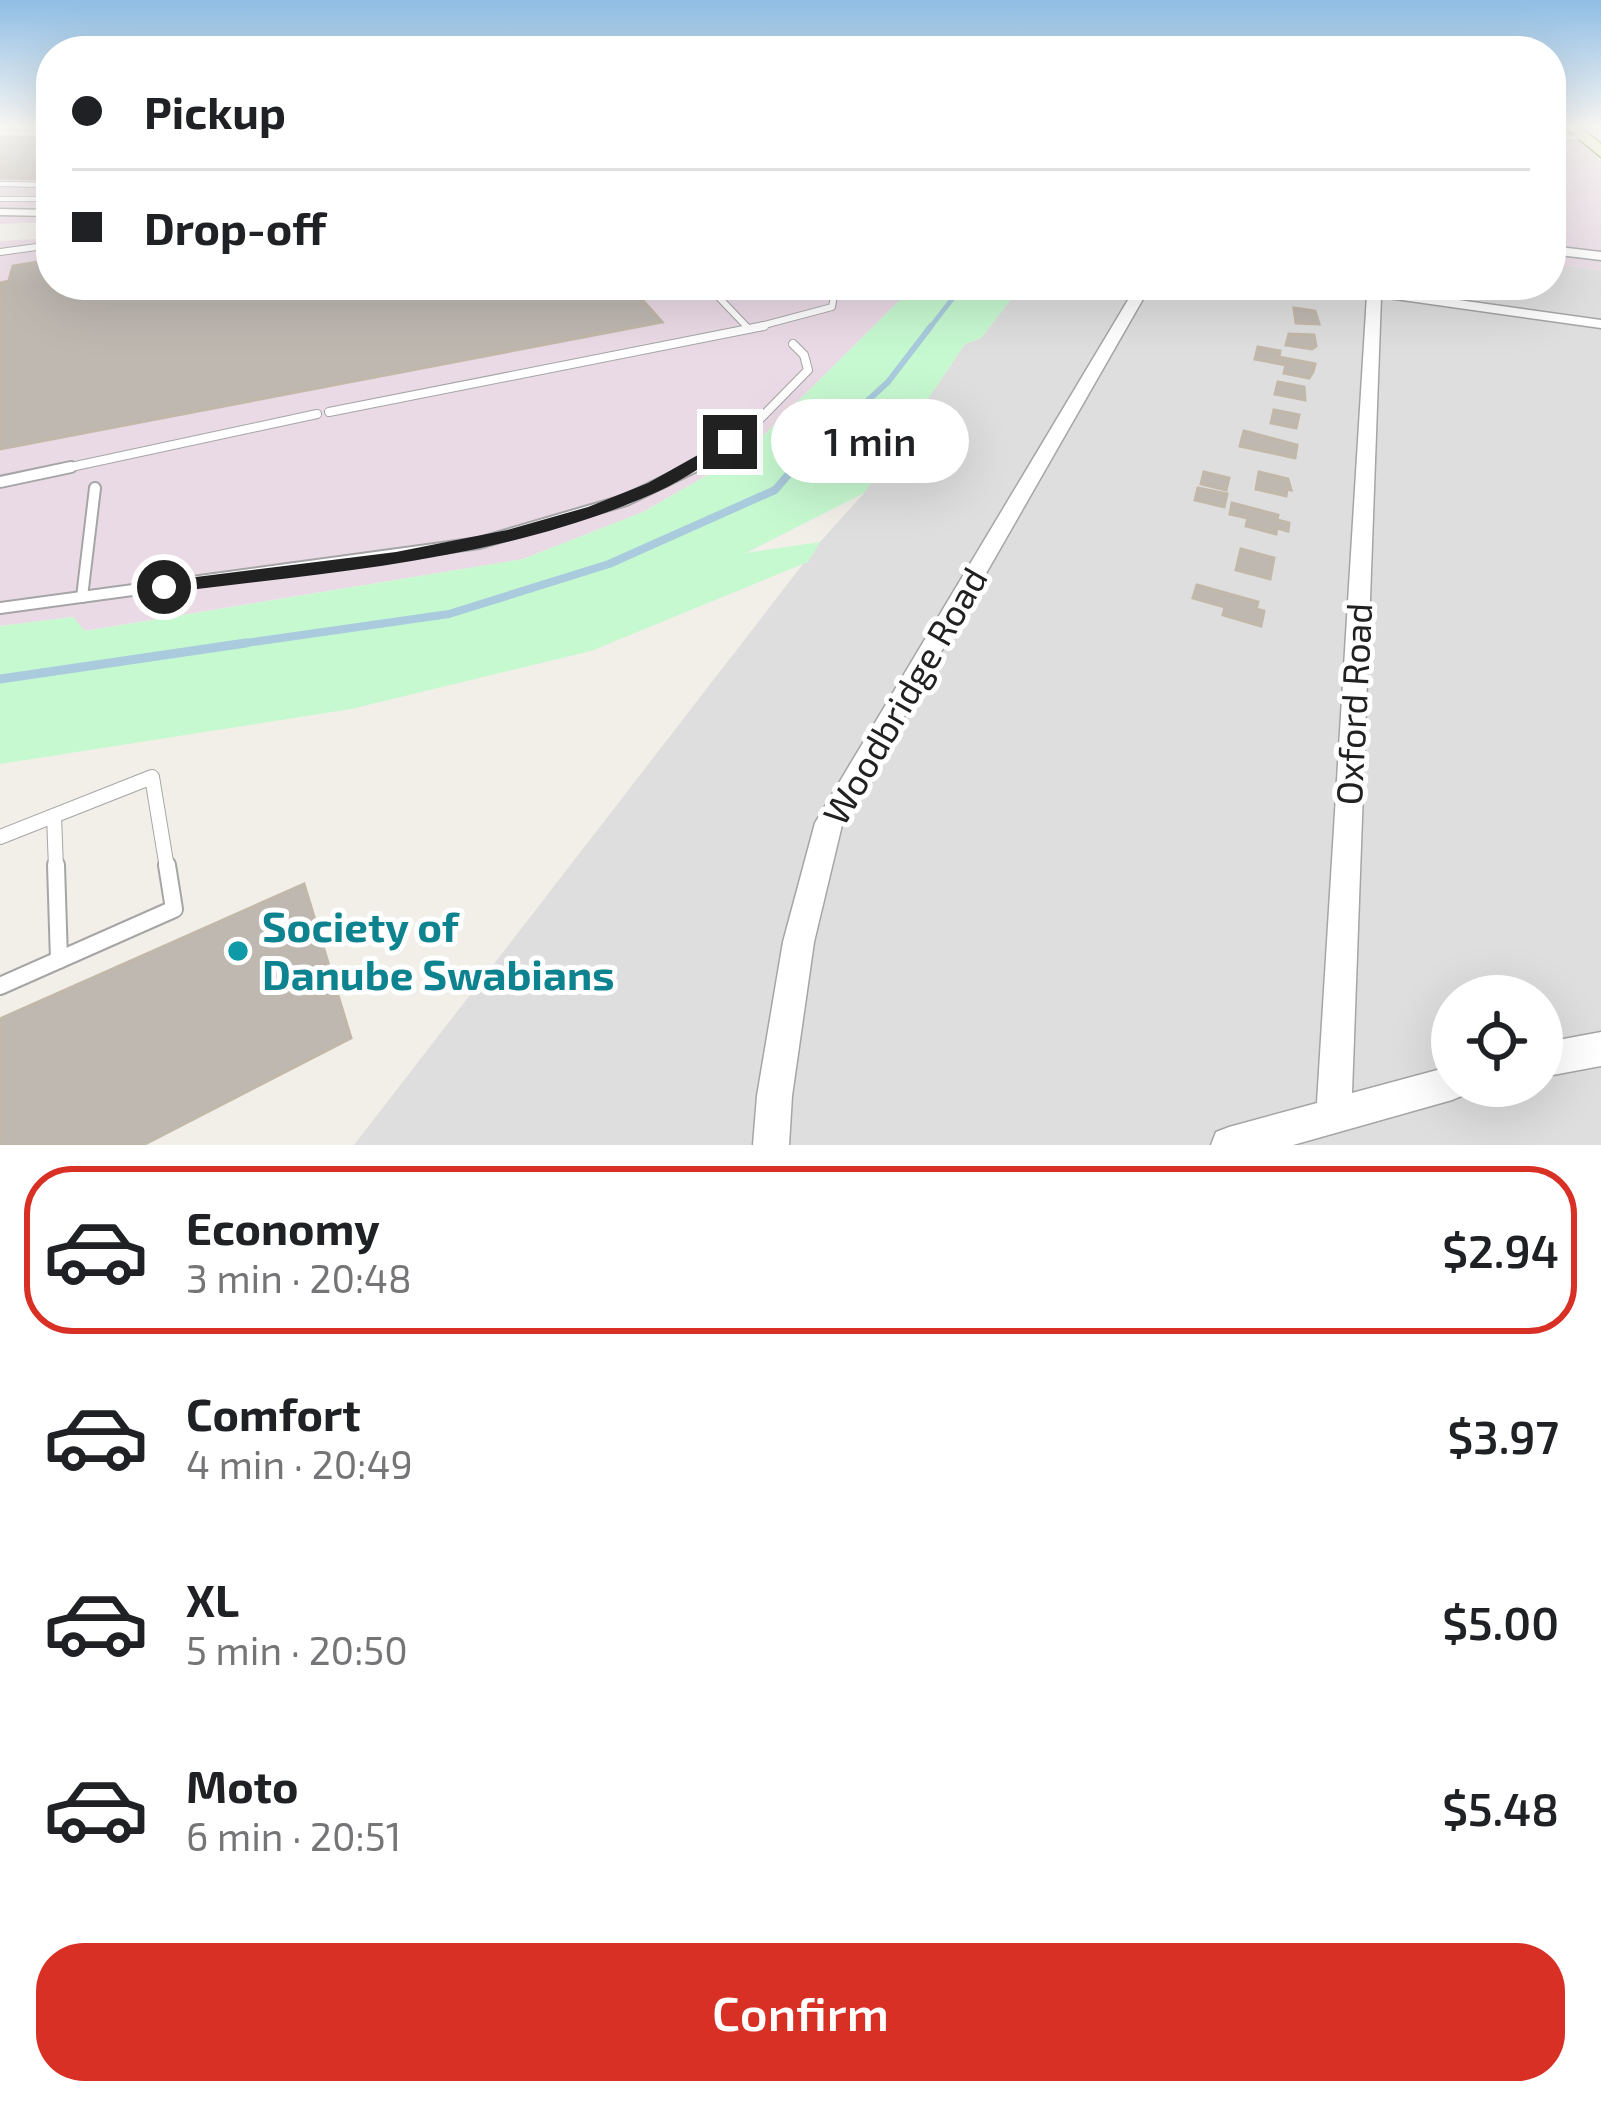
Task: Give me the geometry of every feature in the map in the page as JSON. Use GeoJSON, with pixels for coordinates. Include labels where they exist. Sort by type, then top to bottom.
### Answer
{"type":"FeatureCollection","features":[{"type":"Feature","properties":{"kind":"street"},"geometry":{"type":"LineString","coordinates":[[0,212],[36,212]]}},
{"type":"Feature","properties":{"kind":"street"},"geometry":{"type":"LineString","coordinates":[[1566,252],[1601,256]]}},
{"type":"Feature","properties":{"kind":"street","name":"Woodbridge Road"},"geometry":{"type":"LineString","coordinates":[[771,1145],[771,1108],[793,952],[808,881],[829,823],[1135,300]]}},
{"type":"Feature","properties":{"kind":"street","name":"Oxford Road"},"geometry":{"type":"LineString","coordinates":[[1334,1115],[1374,300]]}},
{"type":"Feature","properties":{"kind":"street"},"geometry":{"type":"LineString","coordinates":[[1431,300],[1601,324]]}},
{"type":"Feature","properties":{"kind":"street"},"geometry":{"type":"LineString","coordinates":[[1563,1056],[1601,1049]]}},
{"type":"Feature","properties":{"kind":"street"},"geometry":{"type":"LineString","coordinates":[[1229,1145],[1431,1089]]}},
{"type":"Feature","properties":{"kind":"lane"},"geometry":{"type":"LineString","coordinates":[[0,184],[36,184]]}},
{"type":"Feature","properties":{"kind":"lane"},"geometry":{"type":"LineString","coordinates":[[0,199],[36,199]]}},
{"type":"Feature","properties":{"kind":"lane"},"geometry":{"type":"LineString","coordinates":[[0,252],[36,247]]}},
{"type":"Feature","properties":{"kind":"lane"},"geometry":{"type":"LineString","coordinates":[[721,300],[748,329]]}},
{"type":"Feature","properties":{"kind":"lane"},"geometry":{"type":"LineString","coordinates":[[329,412],[748,329],[832,307],[833,300]]}},
{"type":"Feature","properties":{"kind":"lane"},"geometry":{"type":"LineString","coordinates":[[0,608],[396,558],[594,511],[709,458],[770,411],[808,370],[793,344]]}},
{"type":"Feature","properties":{"kind":"lane"},"geometry":{"type":"LineString","coordinates":[[0,482],[317,414]]}},
{"type":"Feature","properties":{"kind":"lane"},"geometry":{"type":"LineString","coordinates":[[82,597],[95,488]]}},
{"type":"Feature","properties":{"kind":"lane"},"geometry":{"type":"LineString","coordinates":[[0,837],[152,778],[174,909],[0,986]]}},
{"type":"Feature","properties":{"kind":"lane"},"geometry":{"type":"LineString","coordinates":[[54,816],[59,960]]}},
{"type":"Feature","properties":{"kind":"shaded area"},"geometry":{"type":"Polygon","coordinates":[[[0,179],[36,179],[36,223],[0,224],[0,179]]]}},
{"type":"Feature","properties":{"kind":"shaded area"},"geometry":{"type":"Polygon","coordinates":[[[1566,179],[1601,179],[1601,270],[1566,266],[1566,179]]]}},
{"type":"Feature","properties":{"kind":"shaded area"},"geometry":{"type":"Polygon","coordinates":[[[36,239],[36,300],[900,300],[746,453],[643,512],[523,559],[84,631],[73,617],[0,626],[0,241],[36,239]]]}},
{"type":"Feature","properties":{"kind":"shaded area"},"geometry":{"type":"Polygon","coordinates":[[[1566,266],[1601,270],[1601,1145],[354,1145],[820,542],[864,493],[965,344],[981,338],[1010,300],[1566,300],[1566,266]]]}},
{"type":"Feature","properties":{"kind":"green space"},"geometry":{"type":"Polygon","coordinates":[[[900,300],[1010,300],[981,338],[965,344],[864,493],[746,553],[820,542],[808,562],[591,651],[351,709],[0,764],[0,626],[73,617],[85,631],[523,559],[643,512],[746,453],[900,300]]]}},
{"type":"Feature","properties":{"kind":"building"},"geometry":{"type":"Polygon","coordinates":[[[36,262],[36,300],[642,300],[662,322],[0,449],[0,283],[9,281],[13,266],[36,262]]]}},
{"type":"Feature","properties":{"kind":"building"},"geometry":{"type":"Polygon","coordinates":[[[1294,308],[1315,311],[1319,324],[1296,323],[1294,308]]]}},
{"type":"Feature","properties":{"kind":"building"},"geometry":{"type":"Polygon","coordinates":[[[1289,334],[1314,335],[1316,346],[1286,345],[1289,334]]]}},
{"type":"Feature","properties":{"kind":"building"},"geometry":{"type":"Polygon","coordinates":[[[1258,347],[1315,364],[1313,372],[1309,378],[1284,373],[1286,365],[1255,359],[1258,347]]]}},
{"type":"Feature","properties":{"kind":"building"},"geometry":{"type":"Polygon","coordinates":[[[1278,382],[1304,387],[1305,400],[1275,394],[1278,382]]]}},
{"type":"Feature","properties":{"kind":"building"},"geometry":{"type":"Polygon","coordinates":[[[1274,410],[1299,415],[1296,428],[1271,423],[1274,410]]]}},
{"type":"Feature","properties":{"kind":"building"},"geometry":{"type":"Polygon","coordinates":[[[1244,431],[1297,445],[1295,458],[1240,446],[1244,431]]]}},
{"type":"Feature","properties":{"kind":"building"},"geometry":{"type":"Polygon","coordinates":[[[1204,472],[1229,478],[1226,490],[1201,484],[1204,472]]]}},
{"type":"Feature","properties":{"kind":"building"},"geometry":{"type":"Polygon","coordinates":[[[1259,472],[1288,479],[1291,490],[1287,489],[1286,496],[1256,489],[1259,472]]]}},
{"type":"Feature","properties":{"kind":"building"},"geometry":{"type":"Polygon","coordinates":[[[1198,488],[1227,494],[1224,507],[1195,500],[1198,488]]]}},
{"type":"Feature","properties":{"kind":"building"},"geometry":{"type":"Polygon","coordinates":[[[1232,503],[1278,515],[1277,520],[1289,523],[1288,531],[1277,528],[1276,534],[1246,526],[1248,518],[1230,514],[1232,503]]]}},
{"type":"Feature","properties":{"kind":"building"},"geometry":{"type":"Polygon","coordinates":[[[1241,549],[1274,558],[1270,579],[1236,570],[1241,549]]]}},
{"type":"Feature","properties":{"kind":"building"},"geometry":{"type":"Polygon","coordinates":[[[1197,585],[1258,602],[1256,609],[1264,611],[1261,626],[1223,615],[1225,607],[1193,598],[1197,585]]]}},
{"type":"Feature","properties":{"kind":"building","name":"Society of Danube Swabians"},"geometry":{"type":"Polygon","coordinates":[[[304,884],[351,1038],[143,1145],[0,1145],[0,1019],[304,884]]]}},
{"type":"Feature","properties":{"kind":"waterway"},"geometry":{"type":"LineString","coordinates":[[929,329],[951,300]]}},
{"type":"Feature","properties":{"kind":"waterway"},"geometry":{"type":"LineString","coordinates":[[794,468],[888,382],[931,326]]}},
{"type":"Feature","properties":{"kind":"waterway"},"geometry":{"type":"LineString","coordinates":[[246,643],[449,614],[609,564],[775,490],[794,468]]}},
{"type":"Feature","properties":{"kind":"waterway"},"geometry":{"type":"LineString","coordinates":[[0,679],[246,643]]}},
{"type":"Feature","properties":{"kind":"waterway"},"geometry":{"type":"LineString","coordinates":[[225,646],[246,643]]}},
{"type":"Feature","properties":{"kind":"place","name":"Society of Danube Swabians"},"geometry":{"type":"Point","coordinates":[238,951]}},
{"type":"Feature","properties":{"kind":"route"},"geometry":{"type":"LineString","coordinates":[[164,587],[396,558],[510,535],[594,511],[655,487],[730,442]]}}]}
